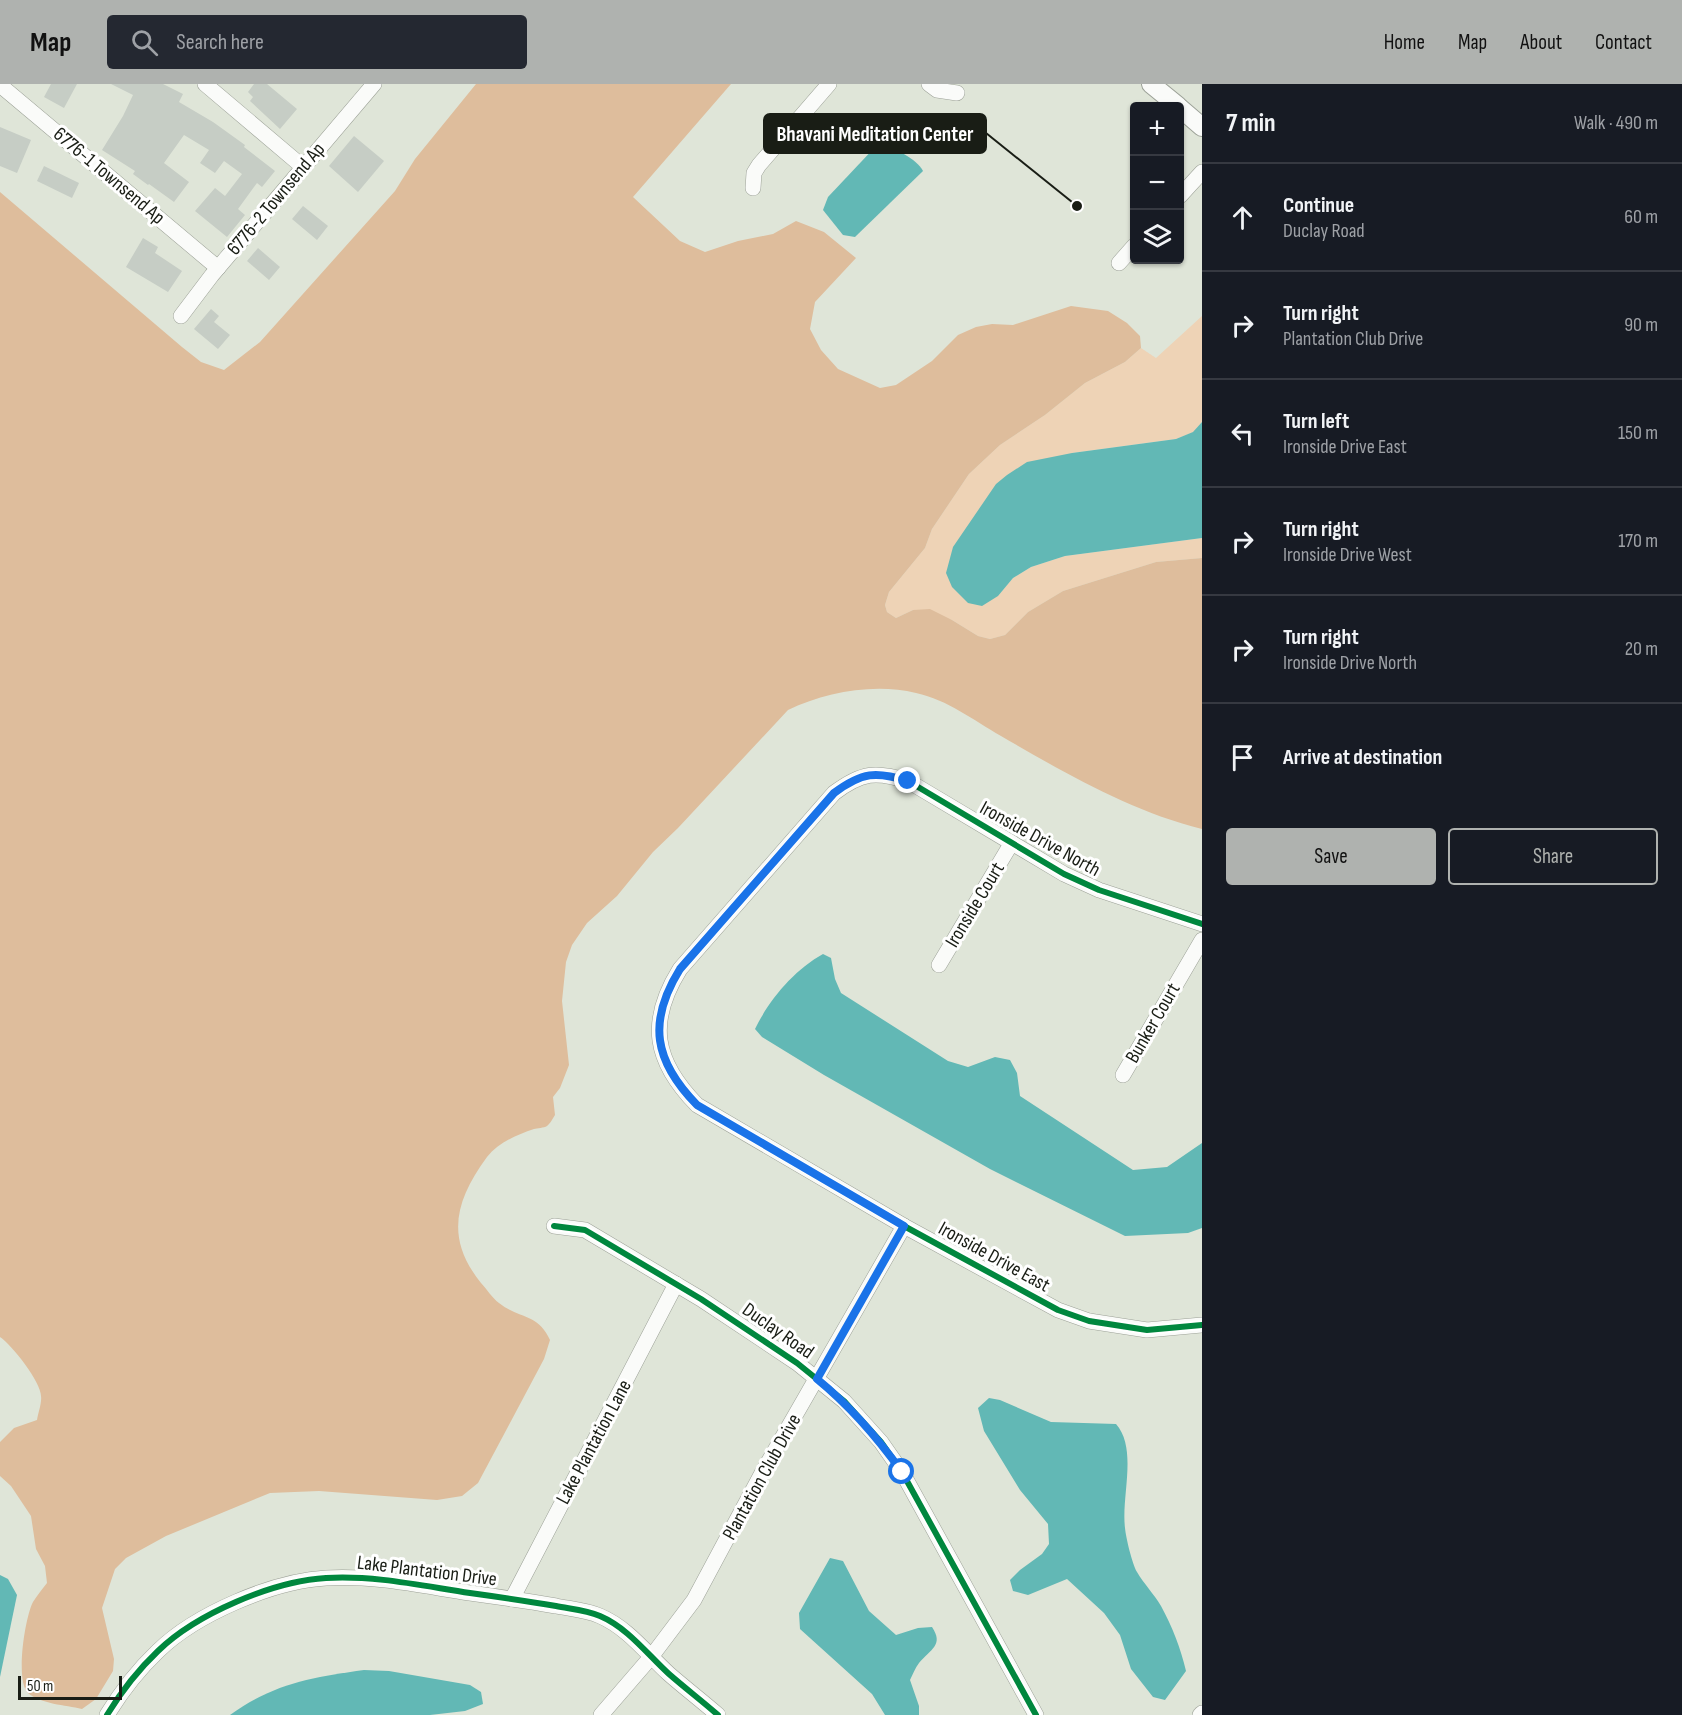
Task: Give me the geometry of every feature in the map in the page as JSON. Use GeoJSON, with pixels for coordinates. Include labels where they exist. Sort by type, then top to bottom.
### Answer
{"type":"FeatureCollection","features":[{"type":"Feature","properties":{"kind":"street"},"geometry":{"type":"LineString","coordinates":[[205,84],[303,167]]}},
{"type":"Feature","properties":{"kind":"street","name":"6776-2 Townsend Ap"},"geometry":{"type":"LineString","coordinates":[[181,316],[218,268],[374,84]]}},
{"type":"Feature","properties":{"kind":"street"},"geometry":{"type":"LineString","coordinates":[[753,188],[754,173],[759,165],[829,84]]}},
{"type":"Feature","properties":{"kind":"street"},"geometry":{"type":"LineString","coordinates":[[929,84],[937,90],[957,93]]}},
{"type":"Feature","properties":{"kind":"street"},"geometry":{"type":"LineString","coordinates":[[1151,84],[1173,102]]}},
{"type":"Feature","properties":{"kind":"street","name":"6776-1 Townsend Ap"},"geometry":{"type":"LineString","coordinates":[[0,85],[218,268]]}},
{"type":"Feature","properties":{"kind":"street"},"geometry":{"type":"LineString","coordinates":[[1184,111],[1202,127]]}},
{"type":"Feature","properties":{"kind":"street"},"geometry":{"type":"LineString","coordinates":[[1184,191],[1202,172]]}},
{"type":"Feature","properties":{"kind":"street"},"geometry":{"type":"LineString","coordinates":[[1119,263],[1130,251]]}},
{"type":"Feature","properties":{"kind":"street","name":"Ironside Drive North"},"geometry":{"type":"LineString","coordinates":[[660,1041],[660,1016],[668,990],[680,969],[834,793],[849,782],[868,774],[886,774],[908,781],[1011,844],[1064,874],[1099,890],[1202,924]]}},
{"type":"Feature","properties":{"kind":"street","name":"Ironside Court"},"geometry":{"type":"LineString","coordinates":[[939,965],[1011,844]]}},
{"type":"Feature","properties":{"kind":"street","name":"Bunker Court"},"geometry":{"type":"LineString","coordinates":[[1123,1075],[1202,940]]}},
{"type":"Feature","properties":{"kind":"street","name":"Ironside Drive East"},"geometry":{"type":"LineString","coordinates":[[660,1041],[665,1062],[678,1086],[697,1105],[1025,1294],[1058,1310],[1089,1321],[1147,1330],[1202,1325]]}},
{"type":"Feature","properties":{"kind":"street","name":"Duclay Road"},"geometry":{"type":"LineString","coordinates":[[554,1226],[585,1230],[701,1299],[788,1356],[844,1401],[881,1442],[902,1472],[1036,1715]]}},
{"type":"Feature","properties":{"kind":"street","name":"Plantation Club Drive"},"geometry":{"type":"LineString","coordinates":[[601,1715],[694,1600],[762,1473],[904,1226]]}},
{"type":"Feature","properties":{"kind":"street","name":"Lake Plantation Lane"},"geometry":{"type":"LineString","coordinates":[[512,1599],[676,1284]]}},
{"type":"Feature","properties":{"kind":"street","name":"Lake Plantation Drive"},"geometry":{"type":"LineString","coordinates":[[107,1715],[120,1695],[159,1650],[185,1630],[220,1609],[250,1596],[286,1585],[324,1578],[362,1578],[587,1611],[620,1627],[718,1715]]}},
{"type":"Feature","properties":{"kind":"shaded area"},"geometry":{"type":"Polygon","coordinates":[[[476,84],[731,84],[633,197],[680,241],[705,252],[738,241],[773,234],[796,221],[824,232],[856,258],[815,302],[810,329],[821,350],[838,369],[880,388],[896,385],[932,361],[958,335],[976,327],[992,324],[1013,325],[1071,306],[1108,311],[1127,323],[1140,336],[1141,348],[1125,362],[1085,383],[1045,415],[1000,445],[969,474],[932,529],[925,548],[889,592],[885,605],[887,612],[896,618],[913,610],[930,609],[978,636],[990,639],[1005,635],[1028,612],[1063,591],[1156,562],[1202,558],[1202,829],[1149,812],[1098,790],[960,711],[928,696],[900,690],[867,689],[818,698],[788,710],[653,852],[617,896],[587,923],[572,945],[566,962],[562,1001],[569,1065],[560,1088],[553,1097],[555,1115],[547,1126],[521,1134],[496,1148],[476,1173],[468,1189],[458,1220],[462,1251],[470,1266],[496,1301],[540,1325],[550,1340],[544,1359],[478,1483],[462,1496],[437,1500],[319,1491],[270,1493],[166,1536],[126,1558],[115,1569],[102,1608],[114,1659],[113,1671],[96,1699],[82,1709],[46,1702],[28,1693],[22,1676],[24,1634],[33,1602],[47,1583],[45,1566],[36,1549],[31,1516],[11,1486],[0,1476],[0,1442],[14,1428],[37,1420],[41,1399],[40,1390],[31,1373],[18,1355],[0,1337],[0,192],[182,347],[201,362],[224,370],[260,342],[395,191],[415,159],[476,84]]]}},
{"type":"Feature","properties":{"kind":"shaded area"},"geometry":{"type":"Polygon","coordinates":[[[1202,316],[1202,422],[1194,432],[1176,439],[1072,453],[998,596],[1013,578],[1031,567],[1065,556],[1202,538],[1202,558],[1156,562],[1063,591],[1028,612],[1005,635],[990,639],[978,636],[952,620],[913,610],[896,618],[887,612],[885,605],[889,592],[925,548],[932,529],[969,474],[1000,445],[1045,415],[1085,383],[1125,362],[1141,348],[1156,358],[1202,316]]]}},
{"type":"Feature","properties":{"kind":"water"},"geometry":{"type":"Polygon","coordinates":[[[877,145],[903,153],[923,171],[855,237],[843,235],[823,210],[828,197],[877,145]]]}},
{"type":"Feature","properties":{"kind":"water"},"geometry":{"type":"Polygon","coordinates":[[[1202,422],[1202,538],[1065,556],[1031,567],[1013,578],[998,596],[982,606],[968,603],[952,587],[946,573],[953,547],[996,484],[1007,475],[1027,462],[1072,453],[1176,439],[1193,432],[1202,422]]]}},
{"type":"Feature","properties":{"kind":"water"},"geometry":{"type":"Polygon","coordinates":[[[823,954],[831,958],[835,979],[841,993],[948,1061],[968,1067],[995,1057],[1010,1060],[1017,1073],[1020,1096],[1133,1170],[1167,1167],[1202,1143],[1202,1228],[1188,1233],[1125,1236],[990,1169],[824,1075],[762,1037],[755,1029],[767,1007],[792,977],[823,954]]]}},
{"type":"Feature","properties":{"kind":"water"},"geometry":{"type":"Polygon","coordinates":[[[989,1398],[1000,1400],[1051,1422],[1116,1424],[1123,1434],[1127,1459],[1124,1515],[1133,1563],[1169,1622],[1186,1671],[1165,1700],[1153,1697],[1131,1669],[1120,1635],[1104,1613],[1067,1579],[1028,1595],[1013,1591],[1010,1580],[1042,1554],[1049,1544],[1048,1524],[1020,1490],[984,1431],[978,1408],[989,1398]]]}},
{"type":"Feature","properties":{"kind":"water"},"geometry":{"type":"Polygon","coordinates":[[[830,1558],[843,1561],[869,1611],[896,1635],[918,1628],[932,1627],[937,1638],[935,1646],[918,1665],[910,1680],[919,1706],[919,1715],[885,1715],[872,1694],[800,1629],[799,1613],[830,1558]]]}},
{"type":"Feature","properties":{"kind":"water"},"geometry":{"type":"Polygon","coordinates":[[[0,1575],[8,1579],[17,1595],[0,1677],[0,1575]]]}},
{"type":"Feature","properties":{"kind":"water"},"geometry":{"type":"Polygon","coordinates":[[[364,1670],[389,1671],[470,1685],[481,1692],[483,1704],[465,1711],[430,1715],[230,1715],[246,1704],[277,1689],[310,1679],[364,1670]]]}},
{"type":"Feature","properties":{"kind":"building"},"geometry":{"type":"Polygon","coordinates":[[[51,84],[77,84],[64,108],[44,97],[51,84]]]}},
{"type":"Feature","properties":{"kind":"building"},"geometry":{"type":"Polygon","coordinates":[[[111,84],[163,84],[183,94],[179,102],[213,122],[245,145],[244,147],[275,171],[262,187],[257,183],[238,209],[245,215],[227,237],[195,211],[215,188],[225,196],[242,174],[224,161],[215,173],[200,163],[209,150],[184,135],[164,163],[189,182],[174,202],[148,185],[133,174],[135,171],[102,150],[133,95],[111,84]]]}},
{"type":"Feature","properties":{"kind":"building"},"geometry":{"type":"Polygon","coordinates":[[[254,84],[267,84],[297,109],[280,129],[250,101],[253,97],[248,92],[254,84]]]}},
{"type":"Feature","properties":{"kind":"building"},"geometry":{"type":"Polygon","coordinates":[[[0,127],[31,140],[17,173],[0,166],[0,127]]]}},
{"type":"Feature","properties":{"kind":"building"},"geometry":{"type":"Polygon","coordinates":[[[354,136],[384,161],[358,192],[329,166],[354,136]]]}},
{"type":"Feature","properties":{"kind":"building"},"geometry":{"type":"Polygon","coordinates":[[[44,166],[79,183],[72,198],[37,181],[44,166]]]}},
{"type":"Feature","properties":{"kind":"building"},"geometry":{"type":"Polygon","coordinates":[[[303,206],[328,226],[317,240],[292,219],[303,206]]]}},
{"type":"Feature","properties":{"kind":"building"},"geometry":{"type":"Polygon","coordinates":[[[143,238],[158,247],[155,253],[182,271],[168,292],[126,267],[143,238]]]}},
{"type":"Feature","properties":{"kind":"building"},"geometry":{"type":"Polygon","coordinates":[[[258,248],[280,267],[269,280],[247,261],[258,248]]]}},
{"type":"Feature","properties":{"kind":"building"},"geometry":{"type":"Polygon","coordinates":[[[211,309],[219,316],[214,322],[230,335],[218,349],[194,329],[211,309]]]}},
{"type":"Feature","properties":{"kind":"cycle path"},"geometry":{"type":"LineString","coordinates":[[1202,924],[1099,890],[1064,874],[908,781],[870,775],[861,777],[834,793],[680,969],[669,988],[660,1024],[660,1040],[664,1057],[672,1073],[697,1105],[904,1226],[1058,1310],[1089,1321],[1147,1330],[1202,1325]]}},
{"type":"Feature","properties":{"kind":"cycle path"},"geometry":{"type":"LineString","coordinates":[[554,1226],[585,1230],[701,1299],[797,1363],[844,1401],[881,1442],[902,1472],[1036,1715]]}},
{"type":"Feature","properties":{"kind":"cycle path"},"geometry":{"type":"LineString","coordinates":[[107,1715],[130,1682],[151,1658],[174,1637],[193,1624],[236,1602],[283,1585],[305,1580],[344,1577],[398,1582],[545,1604],[595,1614],[620,1627],[669,1674],[718,1715]]}},
{"type":"Feature","properties":{"kind":"place","name":"Bhavani Meditation Center"},"geometry":{"type":"Point","coordinates":[1077,206]}},
{"type":"Feature","properties":{"kind":"route"},"geometry":{"type":"LineString","coordinates":[[902,1472],[881,1442],[844,1401],[817,1379],[904,1226],[697,1105],[678,1086],[665,1062],[660,1041],[660,1016],[668,990],[680,969],[834,793],[849,782],[868,774],[886,774],[908,781]]}}]}
